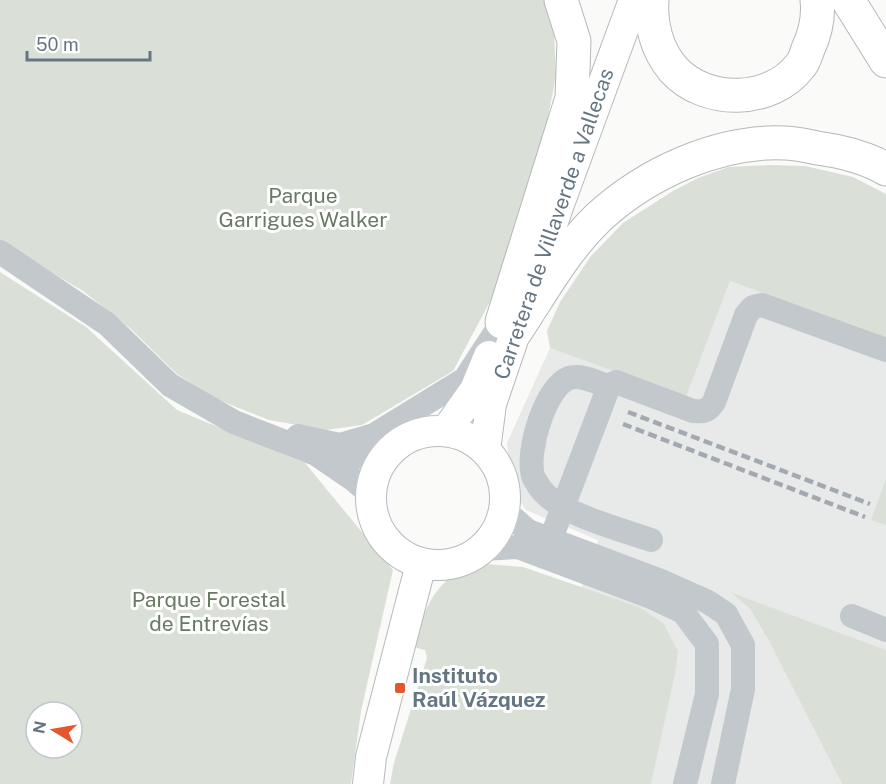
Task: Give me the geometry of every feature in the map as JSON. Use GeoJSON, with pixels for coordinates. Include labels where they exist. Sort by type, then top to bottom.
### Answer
{"type":"FeatureCollection","features":[{"type":"Feature","properties":{"kind":"highway"},"geometry":{"type":"LineString","coordinates":[[509,326],[572,98],[574,41],[561,0]]}},
{"type":"Feature","properties":{"kind":"highway"},"geometry":{"type":"LineString","coordinates":[[652,0],[651,13],[658,46],[674,70],[699,88],[728,95],[754,95],[781,84],[801,65],[812,40],[818,12],[817,0]]}},
{"type":"Feature","properties":{"kind":"highway"},"geometry":{"type":"LineString","coordinates":[[848,0],[886,62]]}},
{"type":"Feature","properties":{"kind":"highway"},"geometry":{"type":"LineString","coordinates":[[509,326],[569,250],[600,217],[633,191],[677,166],[711,152],[749,144],[786,143],[832,150],[874,162],[886,169]]}},
{"type":"Feature","properties":{"kind":"main road","name":"Carretera de Villaverde a Vallecas"},"geometry":{"type":"LineString","coordinates":[[485,450],[491,404],[509,326],[536,240],[621,0]]}},
{"type":"Feature","properties":{"kind":"main road","name":"Carretera de Villaverde a Vallecas"},"geometry":{"type":"LineString","coordinates":[[446,431],[475,390],[509,326],[559,204],[634,0]]}},
{"type":"Feature","properties":{"kind":"main road"},"geometry":{"type":"LineString","coordinates":[[446,431],[467,437],[485,450],[498,467],[505,489],[505,511],[497,532],[483,549],[465,561],[443,566],[421,564],[400,555],[384,539],[374,518],[371,495],[375,474],[386,455],[403,440],[423,432],[446,431]]}},
{"type":"Feature","properties":{"kind":"main road"},"geometry":{"type":"LineString","coordinates":[[368,784],[374,747],[421,564]]}},
{"type":"Feature","properties":{"kind":"street"},"geometry":{"type":"LineString","coordinates":[[0,252],[107,324],[170,385],[234,422],[316,454],[354,480],[371,495]]}},
{"type":"Feature","properties":{"kind":"street"},"geometry":{"type":"LineString","coordinates":[[547,549],[609,386],[616,382],[693,411],[702,412],[709,409],[714,402],[746,315],[753,307],[762,304],[886,350]]}},
{"type":"Feature","properties":{"kind":"street"},"geometry":{"type":"LineString","coordinates":[[234,422],[340,445],[374,435],[465,379],[509,326]]}},
{"type":"Feature","properties":{"kind":"street"},"geometry":{"type":"LineString","coordinates":[[609,386],[580,377],[572,377],[562,381],[553,390],[531,451],[533,476],[541,490],[563,508],[651,540]]}},
{"type":"Feature","properties":{"kind":"street"},"geometry":{"type":"LineString","coordinates":[[316,454],[348,457],[386,455]]}},
{"type":"Feature","properties":{"kind":"street"},"geometry":{"type":"LineString","coordinates":[[505,511],[547,549],[621,593],[669,604],[683,612],[707,644],[707,694],[685,784]]}},
{"type":"Feature","properties":{"kind":"street"},"geometry":{"type":"LineString","coordinates":[[483,549],[518,547],[547,549],[661,581],[708,602],[726,614],[743,645],[743,689],[723,784]]}},
{"type":"Feature","properties":{"kind":"street"},"geometry":{"type":"LineString","coordinates":[[852,616],[886,630]]}},
{"type":"Feature","properties":{"kind":"shaded area"},"geometry":{"type":"Polygon","coordinates":[[[730,281],[886,338],[886,650],[731,593],[750,609],[769,641],[842,784],[651,784],[675,675],[677,651],[650,615],[639,607],[581,588],[598,540],[526,510],[514,493],[507,443],[550,348],[686,396],[730,281]]]}},
{"type":"Feature","properties":{"kind":"green space","name":"Parque Garrigues Walker"},"geometry":{"type":"Polygon","coordinates":[[[0,0],[548,0],[553,12],[556,76],[538,166],[502,279],[453,371],[362,425],[326,430],[269,420],[216,399],[177,374],[131,329],[83,291],[0,242],[0,0]]]}},
{"type":"Feature","properties":{"kind":"green space"},"geometry":{"type":"Polygon","coordinates":[[[805,166],[853,177],[886,194],[886,338],[730,281],[686,397],[550,348],[547,331],[560,302],[591,256],[623,223],[698,178],[729,167],[805,166]]]}},
{"type":"Feature","properties":{"kind":"green space","name":"Parque Forestal de Entrevías"},"geometry":{"type":"Polygon","coordinates":[[[0,272],[86,327],[177,410],[305,463],[393,570],[361,711],[351,784],[0,784],[0,272]]]}},
{"type":"Feature","properties":{"kind":"green space"},"geometry":{"type":"Polygon","coordinates":[[[886,479],[886,525],[871,520],[886,479]]]}},
{"type":"Feature","properties":{"kind":"green space"},"geometry":{"type":"Polygon","coordinates":[[[476,563],[523,567],[639,607],[663,623],[678,651],[675,675],[651,784],[390,784],[394,763],[427,658],[425,650],[414,647],[419,627],[431,600],[443,584],[476,563]]]}},
{"type":"Feature","properties":{"kind":"green space"},"geometry":{"type":"Polygon","coordinates":[[[730,592],[886,650],[886,784],[842,784],[769,641],[750,609],[730,592]]]}},
{"type":"Feature","properties":{"kind":"railway"},"geometry":{"type":"LineString","coordinates":[[628,412],[870,504]]}},
{"type":"Feature","properties":{"kind":"railway"},"geometry":{"type":"LineString","coordinates":[[623,424],[865,517]]}},
{"type":"Feature","properties":{"kind":"place","name":"Instituto Raúl Vázquez"},"geometry":{"type":"Point","coordinates":[400,688]}}]}
